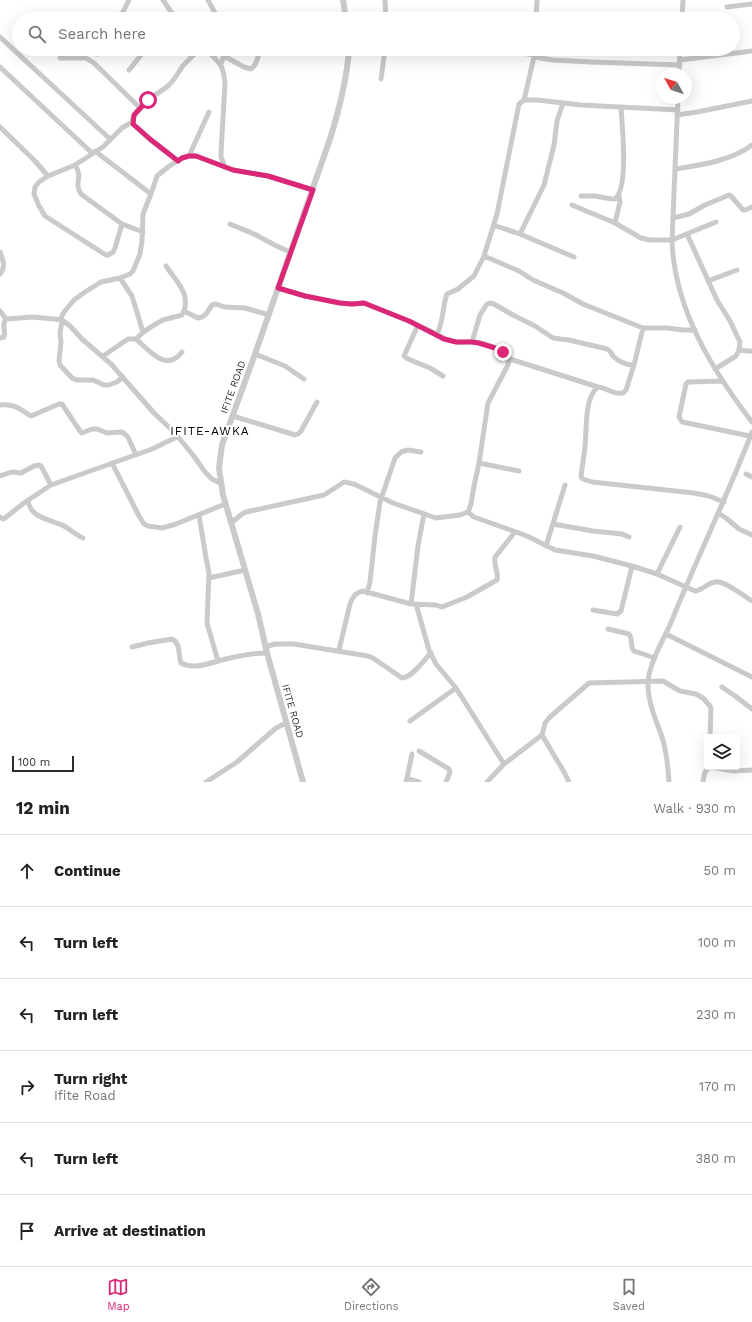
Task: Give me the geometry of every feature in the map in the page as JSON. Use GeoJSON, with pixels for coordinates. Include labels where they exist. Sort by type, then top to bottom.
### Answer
{"type":"FeatureCollection","features":[{"type":"Feature","properties":{"kind":"street"},"geometry":{"type":"LineString","coordinates":[[123,12],[130,0]]}},
{"type":"Feature","properties":{"kind":"street"},"geometry":{"type":"LineString","coordinates":[[163,0],[169,12]]}},
{"type":"Feature","properties":{"kind":"street"},"geometry":{"type":"LineString","coordinates":[[208,0],[214,12]]}},
{"type":"Feature","properties":{"kind":"street"},"geometry":{"type":"LineString","coordinates":[[343,0],[345,12]]}},
{"type":"Feature","properties":{"kind":"street"},"geometry":{"type":"LineString","coordinates":[[385,0],[386,12]]}},
{"type":"Feature","properties":{"kind":"street"},"geometry":{"type":"LineString","coordinates":[[536,12],[537,0]]}},
{"type":"Feature","properties":{"kind":"street"},"geometry":{"type":"LineString","coordinates":[[682,12],[683,0]]}},
{"type":"Feature","properties":{"kind":"street"},"geometry":{"type":"LineString","coordinates":[[727,7],[752,4]]}},
{"type":"Feature","properties":{"kind":"street"},"geometry":{"type":"LineString","coordinates":[[0,37],[12,48]]}},
{"type":"Feature","properties":{"kind":"street"},"geometry":{"type":"LineString","coordinates":[[740,53],[752,51]]}},
{"type":"Feature","properties":{"kind":"street"},"geometry":{"type":"LineString","coordinates":[[20,56],[110,139]]}},
{"type":"Feature","properties":{"kind":"street"},"geometry":{"type":"LineString","coordinates":[[129,70],[140,56]]}},
{"type":"Feature","properties":{"kind":"street"},"geometry":{"type":"LineString","coordinates":[[122,224],[115,248],[113,252],[108,255],[45,216],[34,194],[35,187],[39,182],[48,176],[75,165],[102,146],[122,128],[132,122],[134,115],[140,108],[169,84],[193,56]]}},
{"type":"Feature","properties":{"kind":"street"},"geometry":{"type":"LineString","coordinates":[[213,56],[221,64],[225,83],[221,153],[225,167]]}},
{"type":"Feature","properties":{"kind":"street"},"geometry":{"type":"LineString","coordinates":[[221,64],[224,56],[244,67],[252,69],[258,56]]}},
{"type":"Feature","properties":{"kind":"street","name":"IFITE ROAD"},"geometry":{"type":"LineString","coordinates":[[303,782],[266,650],[258,614],[225,504],[220,483],[219,468],[222,445],[256,354],[268,315],[313,190],[336,120],[346,76],[348,56]]}},
{"type":"Feature","properties":{"kind":"street"},"geometry":{"type":"LineString","coordinates":[[381,79],[384,56]]}},
{"type":"Feature","properties":{"kind":"street"},"geometry":{"type":"LineString","coordinates":[[437,334],[444,314],[445,300],[448,294],[458,289],[474,276],[484,256],[508,165],[519,104],[524,100],[534,56]]}},
{"type":"Feature","properties":{"kind":"street"},"geometry":{"type":"LineString","coordinates":[[540,56],[553,60],[591,62],[680,63],[722,56]]}},
{"type":"Feature","properties":{"kind":"street"},"geometry":{"type":"LineString","coordinates":[[680,56],[680,68]]}},
{"type":"Feature","properties":{"kind":"street"},"geometry":{"type":"LineString","coordinates":[[60,58],[86,58],[94,63],[140,108]]}},
{"type":"Feature","properties":{"kind":"street"},"geometry":{"type":"LineString","coordinates":[[0,67],[93,152],[151,194]]}},
{"type":"Feature","properties":{"kind":"street"},"geometry":{"type":"LineString","coordinates":[[524,100],[678,112],[697,112],[752,101]]}},
{"type":"Feature","properties":{"kind":"street"},"geometry":{"type":"LineString","coordinates":[[520,234],[544,185],[554,145],[557,121],[563,103]]}},
{"type":"Feature","properties":{"kind":"street"},"geometry":{"type":"LineString","coordinates":[[678,104],[672,240],[676,275],[683,301],[695,330],[715,369],[752,422]]}},
{"type":"Feature","properties":{"kind":"street"},"geometry":{"type":"LineString","coordinates":[[615,223],[620,202],[619,195],[624,164],[621,107]]}},
{"type":"Feature","properties":{"kind":"street"},"geometry":{"type":"LineString","coordinates":[[189,156],[209,112]]}},
{"type":"Feature","properties":{"kind":"street"},"geometry":{"type":"LineString","coordinates":[[132,122],[144,134],[178,161]]}},
{"type":"Feature","properties":{"kind":"street"},"geometry":{"type":"LineString","coordinates":[[0,127],[35,161],[48,176]]}},
{"type":"Feature","properties":{"kind":"street"},"geometry":{"type":"LineString","coordinates":[[675,169],[692,167],[730,157],[752,145]]}},
{"type":"Feature","properties":{"kind":"street"},"geometry":{"type":"LineString","coordinates":[[123,378],[109,385],[104,385],[93,380],[77,380],[72,378],[60,365],[61,320],[64,312],[74,300],[85,292],[101,282],[120,278],[130,274],[133,271],[140,254],[143,232],[143,214],[159,173],[182,158],[196,156],[225,167],[268,176],[313,190]]}},
{"type":"Feature","properties":{"kind":"street"},"geometry":{"type":"LineString","coordinates":[[75,165],[80,175],[78,189],[81,194],[122,224],[143,232]]}},
{"type":"Feature","properties":{"kind":"street"},"geometry":{"type":"LineString","coordinates":[[582,196],[615,199],[619,195]]}},
{"type":"Feature","properties":{"kind":"street"},"geometry":{"type":"LineString","coordinates":[[673,218],[689,214],[728,195],[731,196],[742,210],[752,207]]}},
{"type":"Feature","properties":{"kind":"street"},"geometry":{"type":"LineString","coordinates":[[572,205],[615,223],[641,238],[650,240],[672,240],[716,222]]}},
{"type":"Feature","properties":{"kind":"street"},"geometry":{"type":"LineString","coordinates":[[230,224],[258,236],[272,245],[291,252]]}},
{"type":"Feature","properties":{"kind":"street"},"geometry":{"type":"LineString","coordinates":[[492,227],[496,226],[520,234],[574,257]]}},
{"type":"Feature","properties":{"kind":"street"},"geometry":{"type":"LineString","coordinates":[[687,234],[716,300],[737,334],[740,342],[739,350],[736,356],[715,369]]}},
{"type":"Feature","properties":{"kind":"street"},"geometry":{"type":"LineString","coordinates":[[0,252],[4,268],[0,274]]}},
{"type":"Feature","properties":{"kind":"street"},"geometry":{"type":"LineString","coordinates":[[484,256],[519,271],[533,280],[563,293],[583,304],[643,328],[695,330]]}},
{"type":"Feature","properties":{"kind":"street"},"geometry":{"type":"LineString","coordinates":[[136,339],[142,332],[162,321],[182,314],[184,311],[186,305],[182,287],[166,266]]}},
{"type":"Feature","properties":{"kind":"street"},"geometry":{"type":"LineString","coordinates":[[708,281],[737,270]]}},
{"type":"Feature","properties":{"kind":"street"},"geometry":{"type":"LineString","coordinates":[[120,278],[132,296],[142,332]]}},
{"type":"Feature","properties":{"kind":"street"},"geometry":{"type":"LineString","coordinates":[[278,288],[305,296],[340,303],[364,303],[418,325],[444,339],[456,342],[472,342],[498,349],[510,359],[598,387],[604,387],[620,394],[624,393],[626,390],[643,328]]}},
{"type":"Feature","properties":{"kind":"street"},"geometry":{"type":"LineString","coordinates":[[472,342],[480,315],[487,304],[490,303],[535,326],[553,338],[569,340],[607,349],[618,360],[634,365]]}},
{"type":"Feature","properties":{"kind":"street"},"geometry":{"type":"LineString","coordinates":[[184,311],[198,318],[206,314],[212,305],[216,304],[225,307],[245,308],[268,315]]}},
{"type":"Feature","properties":{"kind":"street"},"geometry":{"type":"LineString","coordinates":[[0,311],[6,319]]}},
{"type":"Feature","properties":{"kind":"street"},"geometry":{"type":"LineString","coordinates":[[6,319],[34,317],[61,320],[70,326],[82,339],[103,356],[177,437],[205,472],[212,479],[220,483]]}},
{"type":"Feature","properties":{"kind":"street"},"geometry":{"type":"LineString","coordinates":[[0,338],[4,337],[5,335],[3,324],[6,319]]}},
{"type":"Feature","properties":{"kind":"street"},"geometry":{"type":"LineString","coordinates":[[418,325],[404,356],[443,376]]}},
{"type":"Feature","properties":{"kind":"street"},"geometry":{"type":"LineString","coordinates":[[103,356],[128,339],[136,339],[159,359],[174,360],[182,352]]}},
{"type":"Feature","properties":{"kind":"street"},"geometry":{"type":"LineString","coordinates":[[739,350],[752,351]]}},
{"type":"Feature","properties":{"kind":"street"},"geometry":{"type":"LineString","coordinates":[[256,354],[285,366],[304,379]]}},
{"type":"Feature","properties":{"kind":"street"},"geometry":{"type":"LineString","coordinates":[[231,523],[246,512],[324,495],[344,482],[354,484],[393,503],[436,518],[460,516],[468,512],[480,462],[488,403],[510,359]]}},
{"type":"Feature","properties":{"kind":"street"},"geometry":{"type":"LineString","coordinates":[[669,782],[666,755],[662,738],[650,702],[649,676],[685,587],[724,502],[751,434],[707,428],[682,422],[680,417],[686,384],[688,382],[723,381]]}},
{"type":"Feature","properties":{"kind":"street"},"geometry":{"type":"LineString","coordinates":[[598,387],[592,394],[589,404],[581,477],[583,479],[675,492],[694,493],[709,496],[724,502]]}},
{"type":"Feature","properties":{"kind":"street"},"geometry":{"type":"LineString","coordinates":[[233,416],[295,435],[301,431],[317,402]]}},
{"type":"Feature","properties":{"kind":"street"},"geometry":{"type":"LineString","coordinates":[[0,405],[8,404],[16,406],[33,416],[46,409],[62,404],[82,433],[92,429],[97,429],[107,433],[122,432],[128,437],[136,455]]}},
{"type":"Feature","properties":{"kind":"street"},"geometry":{"type":"LineString","coordinates":[[0,523],[3,518],[52,485],[152,449],[177,437]]}},
{"type":"Feature","properties":{"kind":"street"},"geometry":{"type":"LineString","coordinates":[[368,593],[375,536],[382,497],[387,481],[397,455],[400,452],[408,450],[420,452]]}},
{"type":"Feature","properties":{"kind":"street"},"geometry":{"type":"LineString","coordinates":[[480,462],[519,471]]}},
{"type":"Feature","properties":{"kind":"street"},"geometry":{"type":"LineString","coordinates":[[112,463],[139,516],[144,524],[148,526],[162,528],[176,524],[225,504]]}},
{"type":"Feature","properties":{"kind":"street"},"geometry":{"type":"LineString","coordinates":[[0,476],[12,472],[21,473],[39,465],[52,485]]}},
{"type":"Feature","properties":{"kind":"street"},"geometry":{"type":"LineString","coordinates":[[746,474],[752,477]]}},
{"type":"Feature","properties":{"kind":"street"},"geometry":{"type":"LineString","coordinates":[[546,546],[565,486]]}},
{"type":"Feature","properties":{"kind":"street"},"geometry":{"type":"LineString","coordinates":[[28,500],[28,506],[38,516],[64,527],[83,538]]}},
{"type":"Feature","properties":{"kind":"street"},"geometry":{"type":"LineString","coordinates":[[468,512],[474,517],[515,532],[555,550],[593,556],[632,566],[657,574],[697,591],[713,583],[720,582],[752,601]]}},
{"type":"Feature","properties":{"kind":"street"},"geometry":{"type":"LineString","coordinates":[[718,513],[739,529],[752,535]]}},
{"type":"Feature","properties":{"kind":"street"},"geometry":{"type":"LineString","coordinates":[[424,514],[418,546],[414,604],[436,664],[456,688],[504,764]]}},
{"type":"Feature","properties":{"kind":"street"},"geometry":{"type":"LineString","coordinates":[[199,515],[209,578],[207,623],[218,661]]}},
{"type":"Feature","properties":{"kind":"street"},"geometry":{"type":"LineString","coordinates":[[553,524],[622,534],[629,537]]}},
{"type":"Feature","properties":{"kind":"street"},"geometry":{"type":"LineString","coordinates":[[657,574],[680,527]]}},
{"type":"Feature","properties":{"kind":"street"},"geometry":{"type":"LineString","coordinates":[[339,650],[351,600],[360,591],[414,604],[445,607],[468,597],[497,580],[498,576],[494,557],[515,532]]}},
{"type":"Feature","properties":{"kind":"street"},"geometry":{"type":"LineString","coordinates":[[592,610],[617,614],[621,611],[632,566]]}},
{"type":"Feature","properties":{"kind":"street"},"geometry":{"type":"LineString","coordinates":[[209,578],[245,570]]}},
{"type":"Feature","properties":{"kind":"street"},"geometry":{"type":"LineString","coordinates":[[608,629],[629,634],[632,650],[655,658]]}},
{"type":"Feature","properties":{"kind":"street"},"geometry":{"type":"LineString","coordinates":[[666,634],[752,677]]}},
{"type":"Feature","properties":{"kind":"street"},"geometry":{"type":"LineString","coordinates":[[132,647],[172,639],[178,645],[181,663],[187,666],[198,666],[266,650],[275,644],[294,644],[339,650],[373,658],[402,678],[406,678],[412,674],[431,653]]}},
{"type":"Feature","properties":{"kind":"street"},"geometry":{"type":"LineString","coordinates":[[487,782],[504,764],[542,736],[545,723],[550,717],[589,683],[663,680],[680,691],[696,694],[703,698],[710,706],[710,734]]}},
{"type":"Feature","properties":{"kind":"street"},"geometry":{"type":"LineString","coordinates":[[722,687],[752,709]]}},
{"type":"Feature","properties":{"kind":"street"},"geometry":{"type":"LineString","coordinates":[[410,721],[456,688]]}},
{"type":"Feature","properties":{"kind":"street"},"geometry":{"type":"LineString","coordinates":[[206,782],[237,762],[276,728],[286,723]]}},
{"type":"Feature","properties":{"kind":"street"},"geometry":{"type":"LineString","coordinates":[[542,736],[569,782]]}},
{"type":"Feature","properties":{"kind":"street"},"geometry":{"type":"LineString","coordinates":[[419,751],[449,769],[450,772],[446,782]]}},
{"type":"Feature","properties":{"kind":"street"},"geometry":{"type":"LineString","coordinates":[[412,754],[406,780],[419,782]]}},
{"type":"Feature","properties":{"kind":"street"},"geometry":{"type":"LineString","coordinates":[[704,782],[704,776],[707,770]]}},
{"type":"Feature","properties":{"kind":"street"},"geometry":{"type":"LineString","coordinates":[[728,770],[752,770]]}},
{"type":"Feature","properties":{"kind":"district","name":"IFITE-AWKA"},"geometry":{"type":"Point","coordinates":[210,431]}},
{"type":"Feature","properties":{"kind":"route"},"geometry":{"type":"LineString","coordinates":[[148,100],[134,115],[132,122],[150,139],[178,161],[189,156],[196,156],[233,170],[268,176],[313,190],[278,288],[305,296],[340,303],[364,303],[409,321],[437,334],[444,339],[463,343],[479,343],[503,352]]}}]}
